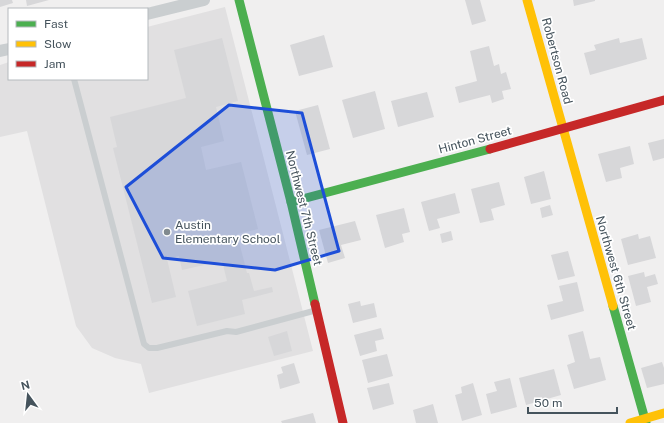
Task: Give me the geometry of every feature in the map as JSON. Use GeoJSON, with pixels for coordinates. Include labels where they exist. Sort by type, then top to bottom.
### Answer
{"type":"FeatureCollection","features":[{"type":"Feature","properties":{"kind":"street"},"geometry":{"type":"LineString","coordinates":[[148,14],[204,0]]}},
{"type":"Feature","properties":{"kind":"street","name":"Northwest 7th Street"},"geometry":{"type":"LineString","coordinates":[[239,0],[291,202],[343,423]]}},
{"type":"Feature","properties":{"kind":"street","name":"Robertson Road"},"geometry":{"type":"LineString","coordinates":[[527,0],[563,129]]}},
{"type":"Feature","properties":{"kind":"street","name":"Hinton Street"},"geometry":{"type":"LineString","coordinates":[[291,202],[563,129],[664,100]]}},
{"type":"Feature","properties":{"kind":"street","name":"Northwest 6th Street"},"geometry":{"type":"LineString","coordinates":[[563,129],[646,421]]}},
{"type":"Feature","properties":{"kind":"street"},"geometry":{"type":"LineString","coordinates":[[630,423],[646,421],[664,413]]}},
{"type":"Feature","properties":{"kind":"lane"},"geometry":{"type":"LineString","coordinates":[[74,80],[144,344],[149,348],[157,348],[227,331],[236,332],[317,310]]}},
{"type":"Feature","properties":{"kind":"highlighted area"},"geometry":{"type":"Polygon","coordinates":[[[229,105],[302,113],[339,251],[275,270],[163,258],[126,187],[229,105]]]}},
{"type":"Feature","properties":{"kind":"shaded area","name":"Austin Elementary School"},"geometry":{"type":"Polygon","coordinates":[[[225,7],[313,351],[149,393],[141,364],[115,358],[92,348],[76,326],[27,131],[0,137],[0,65],[8,62],[8,80],[148,80],[148,27],[225,7]]]}},
{"type":"Feature","properties":{"kind":"building"},"geometry":{"type":"Polygon","coordinates":[[[0,0],[12,0],[13,3],[0,7],[0,0]]]}},
{"type":"Feature","properties":{"kind":"building"},"geometry":{"type":"Polygon","coordinates":[[[26,0],[49,0],[27,6],[26,0]]]}},
{"type":"Feature","properties":{"kind":"building"},"geometry":{"type":"Polygon","coordinates":[[[465,0],[480,0],[486,21],[472,25],[465,0]]]}},
{"type":"Feature","properties":{"kind":"building"},"geometry":{"type":"Polygon","coordinates":[[[573,0],[595,0],[595,1],[574,6],[573,0]]]}},
{"type":"Feature","properties":{"kind":"building"},"geometry":{"type":"Polygon","coordinates":[[[324,35],[333,67],[299,76],[290,45],[324,35]]]}},
{"type":"Feature","properties":{"kind":"building"},"geometry":{"type":"Polygon","coordinates":[[[222,38],[238,101],[216,107],[224,141],[201,147],[206,170],[241,162],[258,229],[237,234],[247,273],[249,273],[254,291],[272,287],[273,292],[242,300],[245,314],[197,326],[188,291],[227,281],[222,261],[182,270],[179,256],[167,259],[176,297],[152,303],[113,148],[117,147],[110,117],[186,98],[174,50],[222,38]]]}},
{"type":"Feature","properties":{"kind":"building"},"geometry":{"type":"Polygon","coordinates":[[[619,38],[620,43],[642,38],[647,59],[590,75],[584,53],[596,50],[594,45],[619,38]]]}},
{"type":"Feature","properties":{"kind":"building"},"geometry":{"type":"Polygon","coordinates":[[[489,46],[494,66],[499,64],[501,74],[506,72],[511,89],[502,91],[504,99],[492,103],[490,95],[459,103],[455,87],[477,81],[470,51],[489,46]]]}},
{"type":"Feature","properties":{"kind":"building"},"geometry":{"type":"Polygon","coordinates":[[[375,91],[385,129],[353,138],[342,100],[375,91]]]}},
{"type":"Feature","properties":{"kind":"building"},"geometry":{"type":"Polygon","coordinates":[[[427,92],[434,117],[398,127],[391,101],[427,92]]]}},
{"type":"Feature","properties":{"kind":"building"},"geometry":{"type":"Polygon","coordinates":[[[318,105],[330,149],[307,155],[295,111],[318,105]]]}},
{"type":"Feature","properties":{"kind":"building"},"geometry":{"type":"Polygon","coordinates":[[[664,139],[664,158],[653,161],[648,143],[664,139]]]}},
{"type":"Feature","properties":{"kind":"building"},"geometry":{"type":"Polygon","coordinates":[[[630,146],[634,164],[620,168],[622,178],[606,182],[598,154],[630,146]]]}},
{"type":"Feature","properties":{"kind":"building"},"geometry":{"type":"Polygon","coordinates":[[[544,171],[551,199],[531,204],[524,177],[544,171]]]}},
{"type":"Feature","properties":{"kind":"building"},"geometry":{"type":"Polygon","coordinates":[[[499,182],[505,205],[491,209],[494,220],[480,223],[471,189],[499,182]]]}},
{"type":"Feature","properties":{"kind":"building"},"geometry":{"type":"Polygon","coordinates":[[[455,193],[460,213],[437,219],[440,228],[429,231],[421,202],[455,193]]]}},
{"type":"Feature","properties":{"kind":"building"},"geometry":{"type":"Polygon","coordinates":[[[550,205],[553,215],[542,218],[540,208],[550,205]]]}},
{"type":"Feature","properties":{"kind":"building"},"geometry":{"type":"Polygon","coordinates":[[[404,208],[410,232],[402,234],[404,242],[385,248],[376,215],[404,208]]]}},
{"type":"Feature","properties":{"kind":"building"},"geometry":{"type":"Polygon","coordinates":[[[355,221],[361,240],[341,245],[345,258],[328,263],[319,230],[355,221]]]}},
{"type":"Feature","properties":{"kind":"building"},"geometry":{"type":"Polygon","coordinates":[[[451,231],[453,240],[442,243],[440,234],[451,231]]]}},
{"type":"Feature","properties":{"kind":"building"},"geometry":{"type":"Polygon","coordinates":[[[638,234],[639,239],[650,236],[656,258],[628,265],[621,239],[638,234]]]}},
{"type":"Feature","properties":{"kind":"building"},"geometry":{"type":"Polygon","coordinates":[[[568,251],[575,276],[558,280],[551,255],[568,251]]]}},
{"type":"Feature","properties":{"kind":"building"},"geometry":{"type":"Polygon","coordinates":[[[644,272],[645,277],[655,274],[658,284],[647,287],[651,302],[636,306],[628,276],[644,272]]]}},
{"type":"Feature","properties":{"kind":"building"},"geometry":{"type":"Polygon","coordinates":[[[577,282],[584,311],[551,320],[547,305],[563,301],[559,286],[577,282]]]}},
{"type":"Feature","properties":{"kind":"building"},"geometry":{"type":"Polygon","coordinates":[[[360,301],[361,306],[374,303],[377,317],[353,323],[348,304],[360,301]]]}},
{"type":"Feature","properties":{"kind":"building"},"geometry":{"type":"Polygon","coordinates":[[[381,328],[384,339],[375,341],[377,351],[360,356],[354,335],[381,328]]]}},
{"type":"Feature","properties":{"kind":"building"},"geometry":{"type":"Polygon","coordinates":[[[287,331],[292,351],[274,356],[268,337],[287,331]]]}},
{"type":"Feature","properties":{"kind":"building"},"geometry":{"type":"Polygon","coordinates":[[[583,331],[590,359],[600,357],[606,380],[574,389],[567,365],[575,362],[568,335],[583,331]]]}},
{"type":"Feature","properties":{"kind":"building"},"geometry":{"type":"Polygon","coordinates":[[[387,354],[393,376],[368,383],[362,360],[387,354]]]}},
{"type":"Feature","properties":{"kind":"building"},"geometry":{"type":"Polygon","coordinates":[[[662,362],[664,368],[664,384],[647,388],[641,368],[662,362]]]}},
{"type":"Feature","properties":{"kind":"building"},"geometry":{"type":"Polygon","coordinates":[[[294,363],[300,383],[280,389],[277,375],[283,373],[281,367],[294,363]]]}},
{"type":"Feature","properties":{"kind":"building"},"geometry":{"type":"Polygon","coordinates":[[[554,369],[561,395],[526,405],[519,378],[554,369]]]}},
{"type":"Feature","properties":{"kind":"building"},"geometry":{"type":"Polygon","coordinates":[[[510,378],[517,407],[491,414],[486,394],[497,391],[494,382],[510,378]]]}},
{"type":"Feature","properties":{"kind":"building"},"geometry":{"type":"Polygon","coordinates":[[[389,383],[394,404],[373,410],[367,388],[389,383]]]}},
{"type":"Feature","properties":{"kind":"building"},"geometry":{"type":"Polygon","coordinates":[[[473,383],[482,415],[462,421],[455,395],[462,393],[461,387],[473,383]]]}},
{"type":"Feature","properties":{"kind":"building"},"geometry":{"type":"Polygon","coordinates":[[[433,404],[438,423],[416,423],[413,410],[433,404]]]}},
{"type":"Feature","properties":{"kind":"building"},"geometry":{"type":"Polygon","coordinates":[[[313,413],[316,423],[282,423],[281,421],[313,413]]]}},
{"type":"Feature","properties":{"kind":"traffic: fast"},"geometry":{"type":"LineString","coordinates":[[239,0],[291,202],[315,304]]}},
{"type":"Feature","properties":{"kind":"traffic: fast"},"geometry":{"type":"LineString","coordinates":[[291,202],[490,149]]}},
{"type":"Feature","properties":{"kind":"traffic: fast"},"geometry":{"type":"LineString","coordinates":[[613,306],[646,423]]}},
{"type":"Feature","properties":{"kind":"traffic: slow"},"geometry":{"type":"LineString","coordinates":[[527,0],[613,306]]}},
{"type":"Feature","properties":{"kind":"traffic: slow"},"geometry":{"type":"LineString","coordinates":[[630,423],[664,413]]}},
{"type":"Feature","properties":{"kind":"traffic: jam"},"geometry":{"type":"LineString","coordinates":[[490,149],[664,100]]}},
{"type":"Feature","properties":{"kind":"traffic: jam"},"geometry":{"type":"LineString","coordinates":[[315,304],[343,423]]}},
{"type":"Feature","properties":{"kind":"place","name":"Austin Elementary School"},"geometry":{"type":"Point","coordinates":[167,232]}}]}
